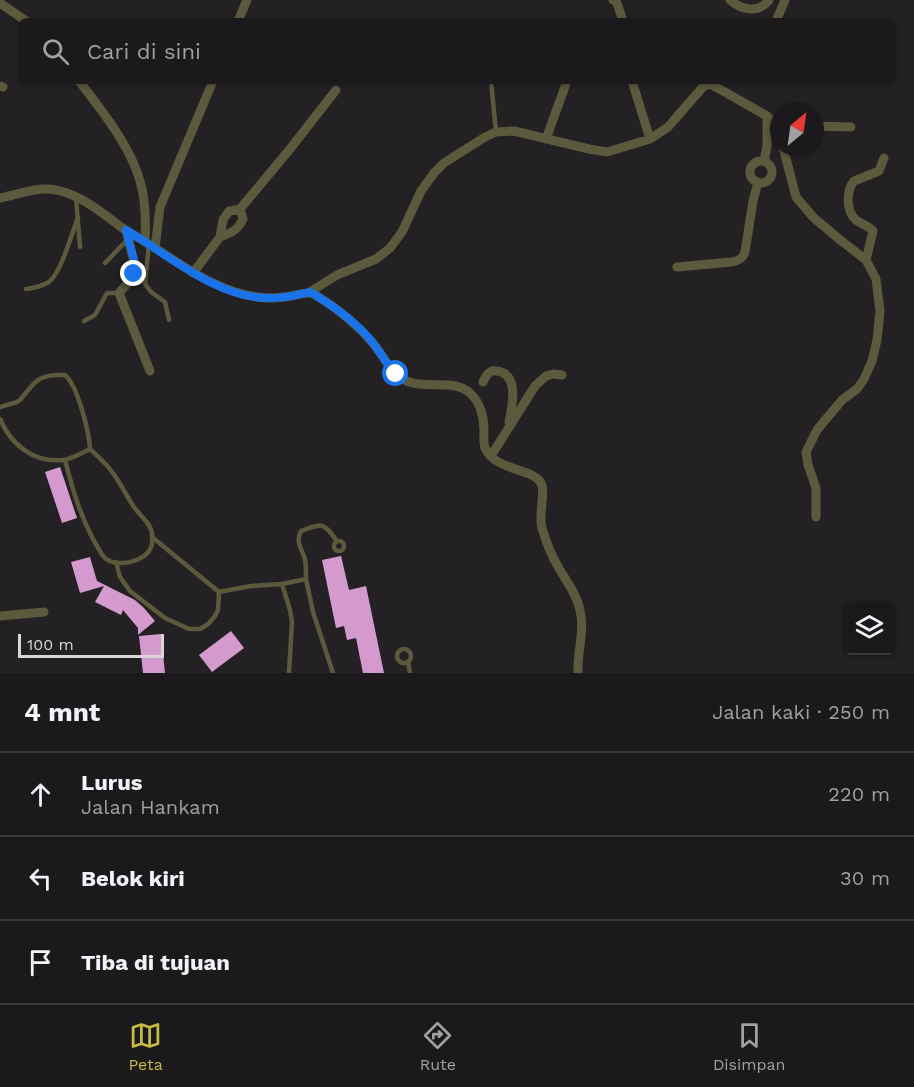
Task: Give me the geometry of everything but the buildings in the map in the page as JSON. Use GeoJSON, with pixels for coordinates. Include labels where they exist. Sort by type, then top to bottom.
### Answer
{"type":"FeatureCollection","features":[{"type":"Feature","properties":{"kind":"street"},"geometry":{"type":"LineString","coordinates":[[239,18],[247,0]]}},
{"type":"Feature","properties":{"kind":"street"},"geometry":{"type":"LineString","coordinates":[[729,0],[737,6],[750,10],[768,1],[782,10]]}},
{"type":"Feature","properties":{"kind":"street"},"geometry":{"type":"LineString","coordinates":[[778,18],[785,0]]}},
{"type":"Feature","properties":{"kind":"street"},"geometry":{"type":"LineString","coordinates":[[616,1],[622,18]]}},
{"type":"Feature","properties":{"kind":"street"},"geometry":{"type":"LineString","coordinates":[[0,3],[22,18]]}},
{"type":"Feature","properties":{"kind":"street"},"geometry":{"type":"LineString","coordinates":[[81,84],[108,120],[134,164],[144,198],[150,244]]}},
{"type":"Feature","properties":{"kind":"street"},"geometry":{"type":"LineString","coordinates":[[150,244],[160,207],[212,84]]}},
{"type":"Feature","properties":{"kind":"street"},"geometry":{"type":"LineString","coordinates":[[546,139],[566,84]]}},
{"type":"Feature","properties":{"kind":"street"},"geometry":{"type":"LineString","coordinates":[[633,84],[650,139]]}},
{"type":"Feature","properties":{"kind":"street"},"geometry":{"type":"LineString","coordinates":[[0,198],[37,189],[52,189],[76,198],[99,212],[127,235],[150,244],[193,273],[226,289],[262,298],[283,297],[310,292],[337,275],[376,259],[390,248],[402,232],[421,191],[434,173],[460,152],[496,132],[514,131],[589,150],[607,152],[650,139],[668,127],[702,88],[709,84]]}},
{"type":"Feature","properties":{"kind":"street"},"geometry":{"type":"LineString","coordinates":[[716,84],[770,119]]}},
{"type":"Feature","properties":{"kind":"street"},"geometry":{"type":"LineString","coordinates":[[193,273],[220,237],[223,220],[229,211],[240,209],[336,90]]}},
{"type":"Feature","properties":{"kind":"street"},"geometry":{"type":"LineString","coordinates":[[764,161],[767,146],[766,116]]}},
{"type":"Feature","properties":{"kind":"street"},"geometry":{"type":"LineString","coordinates":[[824,126],[851,127]]}},
{"type":"Feature","properties":{"kind":"street"},"geometry":{"type":"LineString","coordinates":[[785,156],[796,197],[814,218],[867,260],[874,273],[880,312],[872,361],[864,379],[857,389],[842,400],[817,430],[806,452],[816,488],[816,517]]}},
{"type":"Feature","properties":{"kind":"street"},"geometry":{"type":"LineString","coordinates":[[867,260],[873,231],[852,216],[849,208],[849,190],[854,181],[879,171],[884,159]]}},
{"type":"Feature","properties":{"kind":"street"},"geometry":{"type":"LineString","coordinates":[[764,161],[770,166],[771,177],[766,182],[758,182],[752,178],[751,167],[757,162],[764,161]]}},
{"type":"Feature","properties":{"kind":"street"},"geometry":{"type":"LineString","coordinates":[[677,267],[738,261],[743,256],[758,182]]}},
{"type":"Feature","properties":{"kind":"street"},"geometry":{"type":"LineString","coordinates":[[220,237],[233,232],[241,223],[243,219],[240,209]]}},
{"type":"Feature","properties":{"kind":"street"},"geometry":{"type":"LineString","coordinates":[[127,235],[136,270],[119,293],[150,371]]}},
{"type":"Feature","properties":{"kind":"street"},"geometry":{"type":"LineString","coordinates":[[310,292],[356,325],[400,378],[424,385],[456,386],[470,393],[483,415],[484,445],[491,456],[510,468],[535,477],[542,485],[540,517],[542,529],[580,611],[582,627],[578,673]]}},
{"type":"Feature","properties":{"kind":"street"},"geometry":{"type":"LineString","coordinates":[[483,382],[488,374],[495,370],[505,374],[511,381],[513,401],[506,431]]}},
{"type":"Feature","properties":{"kind":"street"},"geometry":{"type":"LineString","coordinates":[[491,456],[535,386],[546,376],[562,375]]}},
{"type":"Feature","properties":{"kind":"street"},"geometry":{"type":"LineString","coordinates":[[0,616],[44,612]]}},
{"type":"Feature","properties":{"kind":"lane"},"geometry":{"type":"LineString","coordinates":[[491,84],[496,132]]}},
{"type":"Feature","properties":{"kind":"lane"},"geometry":{"type":"LineString","coordinates":[[76,198],[80,247]]}},
{"type":"Feature","properties":{"kind":"lane"},"geometry":{"type":"LineString","coordinates":[[26,289],[39,287],[52,279],[60,265],[78,217]]}},
{"type":"Feature","properties":{"kind":"lane"},"geometry":{"type":"LineString","coordinates":[[105,263],[127,235]]}},
{"type":"Feature","properties":{"kind":"lane"},"geometry":{"type":"LineString","coordinates":[[150,244],[144,284],[165,302],[169,320]]}},
{"type":"Feature","properties":{"kind":"lane"},"geometry":{"type":"LineString","coordinates":[[84,321],[95,315],[107,293],[119,293]]}},
{"type":"Feature","properties":{"kind":"lane"},"geometry":{"type":"LineString","coordinates":[[0,407],[20,400],[37,379],[65,375],[72,383],[87,428],[90,449],[113,472],[134,507],[149,525],[152,537],[151,548],[138,559],[127,563],[106,559],[77,504],[65,460]]}},
{"type":"Feature","properties":{"kind":"lane"},"geometry":{"type":"LineString","coordinates":[[0,419],[9,437],[30,454],[65,460],[90,449]]}},
{"type":"Feature","properties":{"kind":"lane"},"geometry":{"type":"LineString","coordinates":[[333,673],[313,612],[305,562],[297,539],[301,531],[324,526],[337,541]]}},
{"type":"Feature","properties":{"kind":"lane"},"geometry":{"type":"LineString","coordinates":[[152,537],[219,592]]}},
{"type":"Feature","properties":{"kind":"lane"},"geometry":{"type":"LineString","coordinates":[[116,562],[120,578],[130,591],[165,618],[189,629],[200,629],[215,616],[218,610],[219,592]]}},
{"type":"Feature","properties":{"kind":"lane"},"geometry":{"type":"LineString","coordinates":[[219,592],[306,579]]}},
{"type":"Feature","properties":{"kind":"lane"},"geometry":{"type":"LineString","coordinates":[[282,584],[292,622],[289,673]]}},
{"type":"Feature","properties":{"kind":"lane"},"geometry":{"type":"LineString","coordinates":[[408,662],[410,673]]}},
{"type":"Feature","properties":{"kind":"route"},"geometry":{"type":"LineString","coordinates":[[134,274],[136,267],[126,230],[193,273],[226,289],[255,297],[269,298],[310,292],[356,325],[396,374]]}}]}
